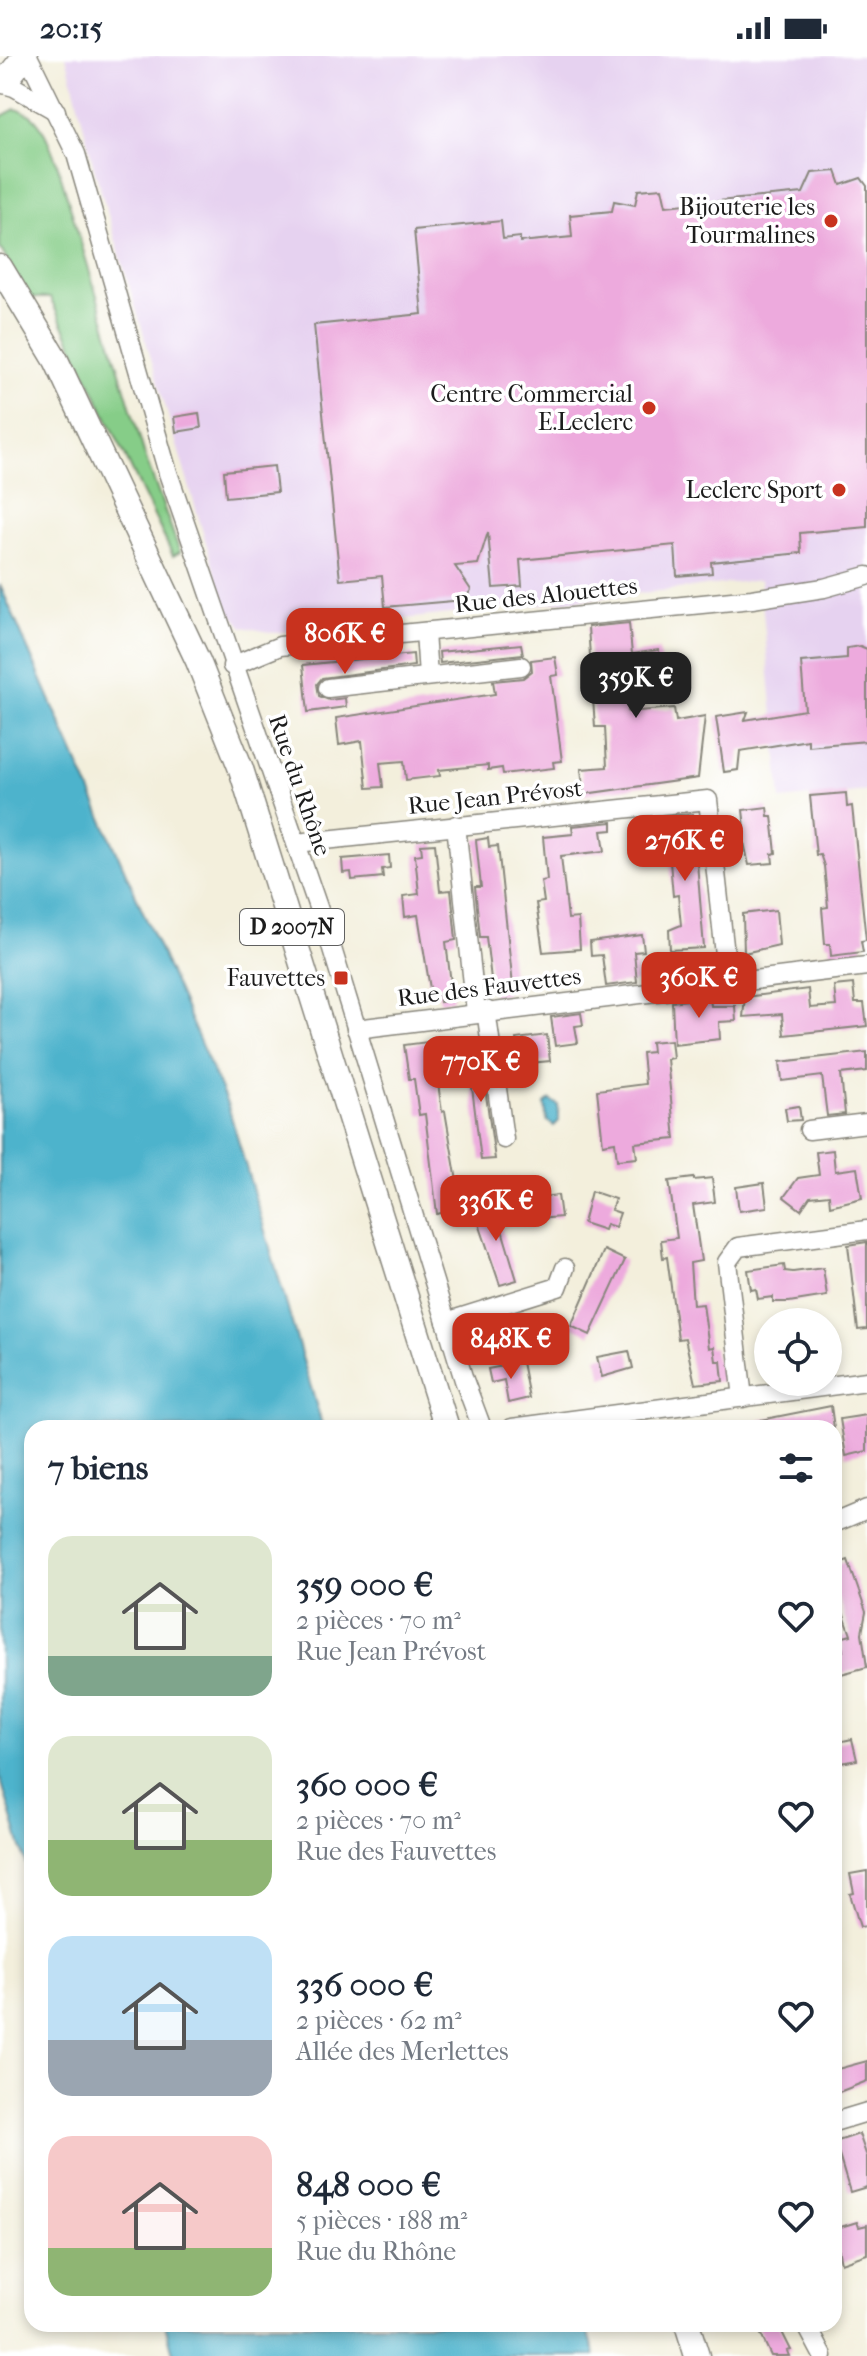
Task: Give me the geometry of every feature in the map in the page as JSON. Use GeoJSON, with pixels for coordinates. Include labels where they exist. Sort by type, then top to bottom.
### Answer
{"type":"FeatureCollection","features":[{"type":"Feature","properties":{"kind":"main road"},"geometry":{"type":"LineString","coordinates":[[0,82],[26,56]]}},
{"type":"Feature","properties":{"kind":"main road","name":"D 2007N"},"geometry":{"type":"LineString","coordinates":[[0,267],[56,360],[198,661],[241,769],[444,1420]]}},
{"type":"Feature","properties":{"kind":"main road","name":"D 2007N"},"geometry":{"type":"LineString","coordinates":[[0,299],[94,444]]}},
{"type":"Feature","properties":{"kind":"main road"},"geometry":{"type":"LineString","coordinates":[[690,2332],[697,2356]]}},
{"type":"Feature","properties":{"kind":"street","name":"Rue du Rhône"},"geometry":{"type":"LineString","coordinates":[[26,56],[58,113],[76,154],[168,473],[232,666],[296,843],[479,1420]]}},
{"type":"Feature","properties":{"kind":"street"},"geometry":{"type":"LineString","coordinates":[[0,82],[58,113]]}},
{"type":"Feature","properties":{"kind":"street","name":"Rue des Alouettes"},"geometry":{"type":"LineString","coordinates":[[232,666],[280,646],[752,599],[824,588],[867,576]]}},
{"type":"Feature","properties":{"kind":"street"},"geometry":{"type":"LineString","coordinates":[[425,632],[428,676]]}},
{"type":"Feature","properties":{"kind":"street"},"geometry":{"type":"LineString","coordinates":[[328,688],[521,666]]}},
{"type":"Feature","properties":{"kind":"street","name":"Rue Jean Prévost"},"geometry":{"type":"LineString","coordinates":[[296,843],[708,800],[728,982]]}},
{"type":"Feature","properties":{"kind":"street"},"geometry":{"type":"LineString","coordinates":[[456,825],[481,1011],[504,1139]]}},
{"type":"Feature","properties":{"kind":"street","name":"Rue des Fauvettes"},"geometry":{"type":"LineString","coordinates":[[356,1029],[481,1011],[867,966]]}},
{"type":"Feature","properties":{"kind":"street"},"geometry":{"type":"LineString","coordinates":[[809,1130],[867,1123]]}},
{"type":"Feature","properties":{"kind":"street"},"geometry":{"type":"LineString","coordinates":[[743,1398],[727,1262],[738,1247],[867,1230]]}},
{"type":"Feature","properties":{"kind":"street"},"geometry":{"type":"LineString","coordinates":[[446,1322],[558,1287],[565,1268]]}},
{"type":"Feature","properties":{"kind":"street"},"geometry":{"type":"LineString","coordinates":[[574,1420],[867,1381]]}},
{"type":"Feature","properties":{"kind":"street"},"geometry":{"type":"LineString","coordinates":[[842,1520],[867,1509]]}},
{"type":"Feature","properties":{"kind":"street"},"geometry":{"type":"LineString","coordinates":[[842,2120],[867,2112]]}},
{"type":"Feature","properties":{"kind":"street"},"geometry":{"type":"LineString","coordinates":[[810,2332],[823,2356]]}},
{"type":"Feature","properties":{"kind":"shaded area"},"geometry":{"type":"Polygon","coordinates":[[[66,56],[867,56],[867,791],[781,800],[760,580],[275,633],[243,627],[225,606],[95,171],[66,56]]]}},
{"type":"Feature","properties":{"kind":"green space"},"geometry":{"type":"Polygon","coordinates":[[[15,109],[24,111],[37,122],[47,137],[57,163],[147,462],[180,552],[173,556],[50,298],[29,298],[0,248],[0,117],[15,109]]]}},
{"type":"Feature","properties":{"kind":"water"},"geometry":{"type":"Polygon","coordinates":[[[0,585],[228,1106],[321,1420],[24,1420],[24,1858],[0,1777],[0,585]]]}},
{"type":"Feature","properties":{"kind":"water"},"geometry":{"type":"Polygon","coordinates":[[[550,1100],[558,1105],[559,1121],[554,1126],[547,1121],[545,1104],[550,1100]]]}},
{"type":"Feature","properties":{"kind":"water"},"geometry":{"type":"Polygon","coordinates":[[[167,2332],[588,2332],[596,2356],[174,2356],[167,2332]]]}},
{"type":"Feature","properties":{"kind":"building","name":"Centre Commercial E.Leclerc"},"geometry":{"type":"Polygon","coordinates":[[[836,171],[841,185],[861,178],[867,186],[867,527],[800,533],[801,553],[711,562],[712,573],[677,576],[675,545],[520,560],[522,586],[493,588],[488,532],[478,564],[455,566],[471,590],[464,600],[385,607],[382,576],[340,580],[314,325],[422,314],[414,230],[501,221],[503,239],[520,237],[520,242],[572,237],[570,215],[612,211],[614,201],[635,205],[638,190],[662,188],[666,206],[803,193],[812,173],[836,171]]]}},
{"type":"Feature","properties":{"kind":"building"},"geometry":{"type":"Polygon","coordinates":[[[199,413],[201,428],[176,432],[174,417],[199,413]]]}},
{"type":"Feature","properties":{"kind":"building"},"geometry":{"type":"Polygon","coordinates":[[[274,466],[277,492],[226,497],[224,471],[274,466]]]}},
{"type":"Feature","properties":{"kind":"building"},"geometry":{"type":"Polygon","coordinates":[[[629,623],[632,654],[659,650],[663,681],[626,685],[628,712],[674,708],[676,721],[705,716],[698,778],[584,794],[581,769],[607,767],[605,727],[595,727],[588,627],[629,623]]]}},
{"type":"Feature","properties":{"kind":"building"},"geometry":{"type":"Polygon","coordinates":[[[521,644],[523,654],[440,663],[439,652],[521,644]]]}},
{"type":"Feature","properties":{"kind":"building"},"geometry":{"type":"Polygon","coordinates":[[[860,646],[867,649],[867,741],[808,746],[808,740],[740,751],[738,770],[724,772],[716,717],[748,712],[745,720],[805,710],[801,662],[847,658],[847,648],[860,646]]]}},
{"type":"Feature","properties":{"kind":"building"},"geometry":{"type":"Polygon","coordinates":[[[413,654],[414,666],[322,678],[317,684],[319,696],[329,700],[345,698],[346,707],[308,712],[303,665],[413,654]]]}},
{"type":"Feature","properties":{"kind":"building"},"geometry":{"type":"Polygon","coordinates":[[[555,657],[558,675],[551,676],[562,761],[553,762],[554,768],[503,774],[502,768],[488,770],[488,765],[439,770],[440,776],[406,780],[404,761],[380,763],[383,787],[367,788],[362,741],[339,745],[336,718],[495,694],[493,681],[523,678],[532,671],[531,660],[555,657]]]}},
{"type":"Feature","properties":{"kind":"building"},"geometry":{"type":"Polygon","coordinates":[[[846,793],[847,807],[852,806],[866,940],[861,941],[863,952],[831,956],[830,944],[825,944],[822,908],[828,907],[824,866],[820,854],[816,855],[810,796],[846,793]]]}},
{"type":"Feature","properties":{"kind":"building"},"geometry":{"type":"Polygon","coordinates":[[[767,807],[768,816],[772,816],[776,853],[772,854],[773,863],[749,865],[741,829],[745,828],[743,810],[767,807]]]}},
{"type":"Feature","properties":{"kind":"building"},"geometry":{"type":"Polygon","coordinates":[[[693,814],[704,948],[670,950],[669,930],[681,925],[678,895],[673,896],[666,816],[693,814]]]}},
{"type":"Feature","properties":{"kind":"building"},"geometry":{"type":"Polygon","coordinates":[[[612,822],[612,830],[602,831],[605,851],[561,856],[568,919],[578,918],[580,949],[543,952],[536,903],[544,902],[541,881],[547,880],[543,837],[573,834],[572,826],[612,822]]]}},
{"type":"Feature","properties":{"kind":"building"},"geometry":{"type":"Polygon","coordinates":[[[488,838],[489,847],[498,846],[513,986],[505,986],[506,994],[493,996],[486,937],[480,937],[475,887],[481,887],[476,840],[488,838]]]}},
{"type":"Feature","properties":{"kind":"building"},"geometry":{"type":"Polygon","coordinates":[[[435,844],[440,891],[451,890],[456,940],[446,942],[453,1000],[440,1002],[439,994],[431,995],[418,915],[405,917],[403,896],[419,894],[415,855],[422,854],[421,845],[435,844]]]}},
{"type":"Feature","properties":{"kind":"building"},"geometry":{"type":"Polygon","coordinates":[[[389,855],[390,868],[382,869],[383,877],[352,880],[351,872],[343,873],[342,859],[389,855]]]}},
{"type":"Feature","properties":{"kind":"building"},"geometry":{"type":"Polygon","coordinates":[[[776,910],[779,945],[744,953],[743,914],[776,910]]]}},
{"type":"Feature","properties":{"kind":"building"},"geometry":{"type":"Polygon","coordinates":[[[642,935],[644,951],[634,952],[637,982],[606,986],[602,955],[591,956],[590,942],[642,935]]]}},
{"type":"Feature","properties":{"kind":"building"},"geometry":{"type":"Polygon","coordinates":[[[853,984],[855,1003],[864,1003],[867,1026],[784,1035],[782,1014],[743,1017],[745,997],[808,989],[810,1008],[836,1006],[834,986],[853,984]]]}},
{"type":"Feature","properties":{"kind":"building"},"geometry":{"type":"Polygon","coordinates":[[[710,997],[711,1006],[735,1006],[736,1021],[719,1022],[720,1039],[674,1044],[672,1002],[710,997]]]}},
{"type":"Feature","properties":{"kind":"building"},"geometry":{"type":"Polygon","coordinates":[[[581,1013],[583,1025],[575,1026],[578,1043],[555,1046],[551,1017],[581,1013]]]}},
{"type":"Feature","properties":{"kind":"building"},"geometry":{"type":"Polygon","coordinates":[[[547,1035],[550,1061],[519,1064],[516,1039],[547,1035]]]}},
{"type":"Feature","properties":{"kind":"building"},"geometry":{"type":"Polygon","coordinates":[[[671,1040],[673,1058],[667,1059],[675,1139],[635,1143],[637,1158],[617,1160],[615,1142],[603,1144],[597,1090],[645,1084],[642,1053],[652,1052],[651,1042],[671,1040]]]}},
{"type":"Feature","properties":{"kind":"building"},"geometry":{"type":"Polygon","coordinates":[[[427,1042],[432,1077],[437,1076],[442,1112],[445,1111],[457,1181],[453,1182],[461,1208],[437,1214],[425,1114],[419,1115],[414,1079],[409,1079],[404,1045],[427,1042]]]}},
{"type":"Feature","properties":{"kind":"building"},"geometry":{"type":"Polygon","coordinates":[[[479,1045],[495,1159],[481,1160],[467,1047],[479,1045]]]}},
{"type":"Feature","properties":{"kind":"building"},"geometry":{"type":"Polygon","coordinates":[[[867,1052],[867,1071],[841,1074],[845,1114],[827,1116],[822,1076],[782,1081],[780,1062],[867,1052]]]}},
{"type":"Feature","properties":{"kind":"building"},"geometry":{"type":"Polygon","coordinates":[[[799,1106],[801,1120],[787,1121],[785,1108],[799,1106]]]}},
{"type":"Feature","properties":{"kind":"building"},"geometry":{"type":"Polygon","coordinates":[[[833,1150],[835,1171],[857,1168],[862,1198],[830,1206],[829,1195],[810,1197],[801,1210],[784,1197],[798,1178],[819,1175],[816,1152],[833,1150]]]}},
{"type":"Feature","properties":{"kind":"building"},"geometry":{"type":"Polygon","coordinates":[[[712,1178],[715,1202],[693,1205],[701,1261],[690,1263],[693,1305],[703,1304],[709,1348],[714,1347],[716,1361],[721,1361],[723,1381],[695,1384],[685,1338],[678,1339],[667,1257],[663,1258],[661,1240],[677,1238],[669,1181],[712,1178]]]}},
{"type":"Feature","properties":{"kind":"building"},"geometry":{"type":"Polygon","coordinates":[[[764,1183],[767,1207],[739,1211],[736,1187],[764,1183]]]}},
{"type":"Feature","properties":{"kind":"building"},"geometry":{"type":"Polygon","coordinates":[[[591,1191],[615,1199],[611,1210],[620,1213],[615,1227],[606,1224],[604,1230],[583,1223],[591,1191]]]}},
{"type":"Feature","properties":{"kind":"building"},"geometry":{"type":"Polygon","coordinates":[[[558,1195],[561,1217],[524,1220],[522,1200],[558,1195]]]}},
{"type":"Feature","properties":{"kind":"building"},"geometry":{"type":"Polygon","coordinates":[[[494,1203],[517,1280],[500,1285],[474,1209],[494,1203]]]}},
{"type":"Feature","properties":{"kind":"building"},"geometry":{"type":"Polygon","coordinates":[[[867,1242],[867,1329],[858,1330],[848,1245],[867,1242]]]}},
{"type":"Feature","properties":{"kind":"building"},"geometry":{"type":"Polygon","coordinates":[[[604,1250],[625,1260],[590,1335],[571,1326],[604,1250]]]}},
{"type":"Feature","properties":{"kind":"building"},"geometry":{"type":"Polygon","coordinates":[[[784,1265],[785,1271],[793,1272],[823,1268],[827,1296],[789,1302],[773,1302],[773,1297],[758,1299],[756,1289],[751,1290],[748,1270],[784,1265]]]}},
{"type":"Feature","properties":{"kind":"building"},"geometry":{"type":"Polygon","coordinates":[[[543,1317],[547,1331],[540,1333],[544,1346],[521,1353],[512,1325],[543,1317]]]}},
{"type":"Feature","properties":{"kind":"building"},"geometry":{"type":"Polygon","coordinates":[[[629,1351],[633,1368],[602,1377],[597,1357],[629,1351]]]}},
{"type":"Feature","properties":{"kind":"building"},"geometry":{"type":"Polygon","coordinates":[[[522,1362],[529,1398],[508,1403],[504,1380],[491,1383],[488,1369],[522,1362]]]}},
{"type":"Feature","properties":{"kind":"building"},"geometry":{"type":"Polygon","coordinates":[[[831,1406],[833,1420],[760,1420],[831,1406]]]}},
{"type":"Feature","properties":{"kind":"building"},"geometry":{"type":"Polygon","coordinates":[[[867,1415],[867,1451],[846,1456],[840,1419],[867,1415]]]}},
{"type":"Feature","properties":{"kind":"building"},"geometry":{"type":"Polygon","coordinates":[[[848,1560],[866,1612],[862,1633],[867,1667],[842,1674],[842,1637],[851,1635],[842,1610],[842,1562],[848,1560]]]}},
{"type":"Feature","properties":{"kind":"building"},"geometry":{"type":"Polygon","coordinates":[[[852,1739],[857,1760],[842,1763],[842,1741],[852,1739]]]}},
{"type":"Feature","properties":{"kind":"building"},"geometry":{"type":"Polygon","coordinates":[[[867,1871],[867,1926],[860,1927],[850,1894],[854,1893],[850,1874],[867,1871]]]}},
{"type":"Feature","properties":{"kind":"building"},"geometry":{"type":"Polygon","coordinates":[[[867,2061],[867,2081],[842,2091],[842,2068],[867,2061]]]}},
{"type":"Feature","properties":{"kind":"building"},"geometry":{"type":"Polygon","coordinates":[[[859,2134],[867,2157],[867,2187],[850,2192],[842,2165],[842,2140],[859,2134]]]}},
{"type":"Feature","properties":{"kind":"building"},"geometry":{"type":"Polygon","coordinates":[[[857,2222],[859,2227],[867,2225],[867,2254],[842,2263],[842,2227],[857,2222]]]}},
{"type":"Feature","properties":{"kind":"building"},"geometry":{"type":"Polygon","coordinates":[[[760,2332],[782,2332],[791,2350],[787,2351],[789,2356],[771,2356],[760,2332]]]}},
{"type":"Feature","properties":{"kind":"place","name":"Bijouterie les Tourmalines"},"geometry":{"type":"Point","coordinates":[831,221]}},
{"type":"Feature","properties":{"kind":"place","name":"Centre Commercial E.Leclerc"},"geometry":{"type":"Point","coordinates":[649,408]}},
{"type":"Feature","properties":{"kind":"place","name":"Leclerc Sport"},"geometry":{"type":"Point","coordinates":[839,490]}},
{"type":"Feature","properties":{"kind":"place","name":"Fauvettes"},"geometry":{"type":"Point","coordinates":[341,978]}}]}
